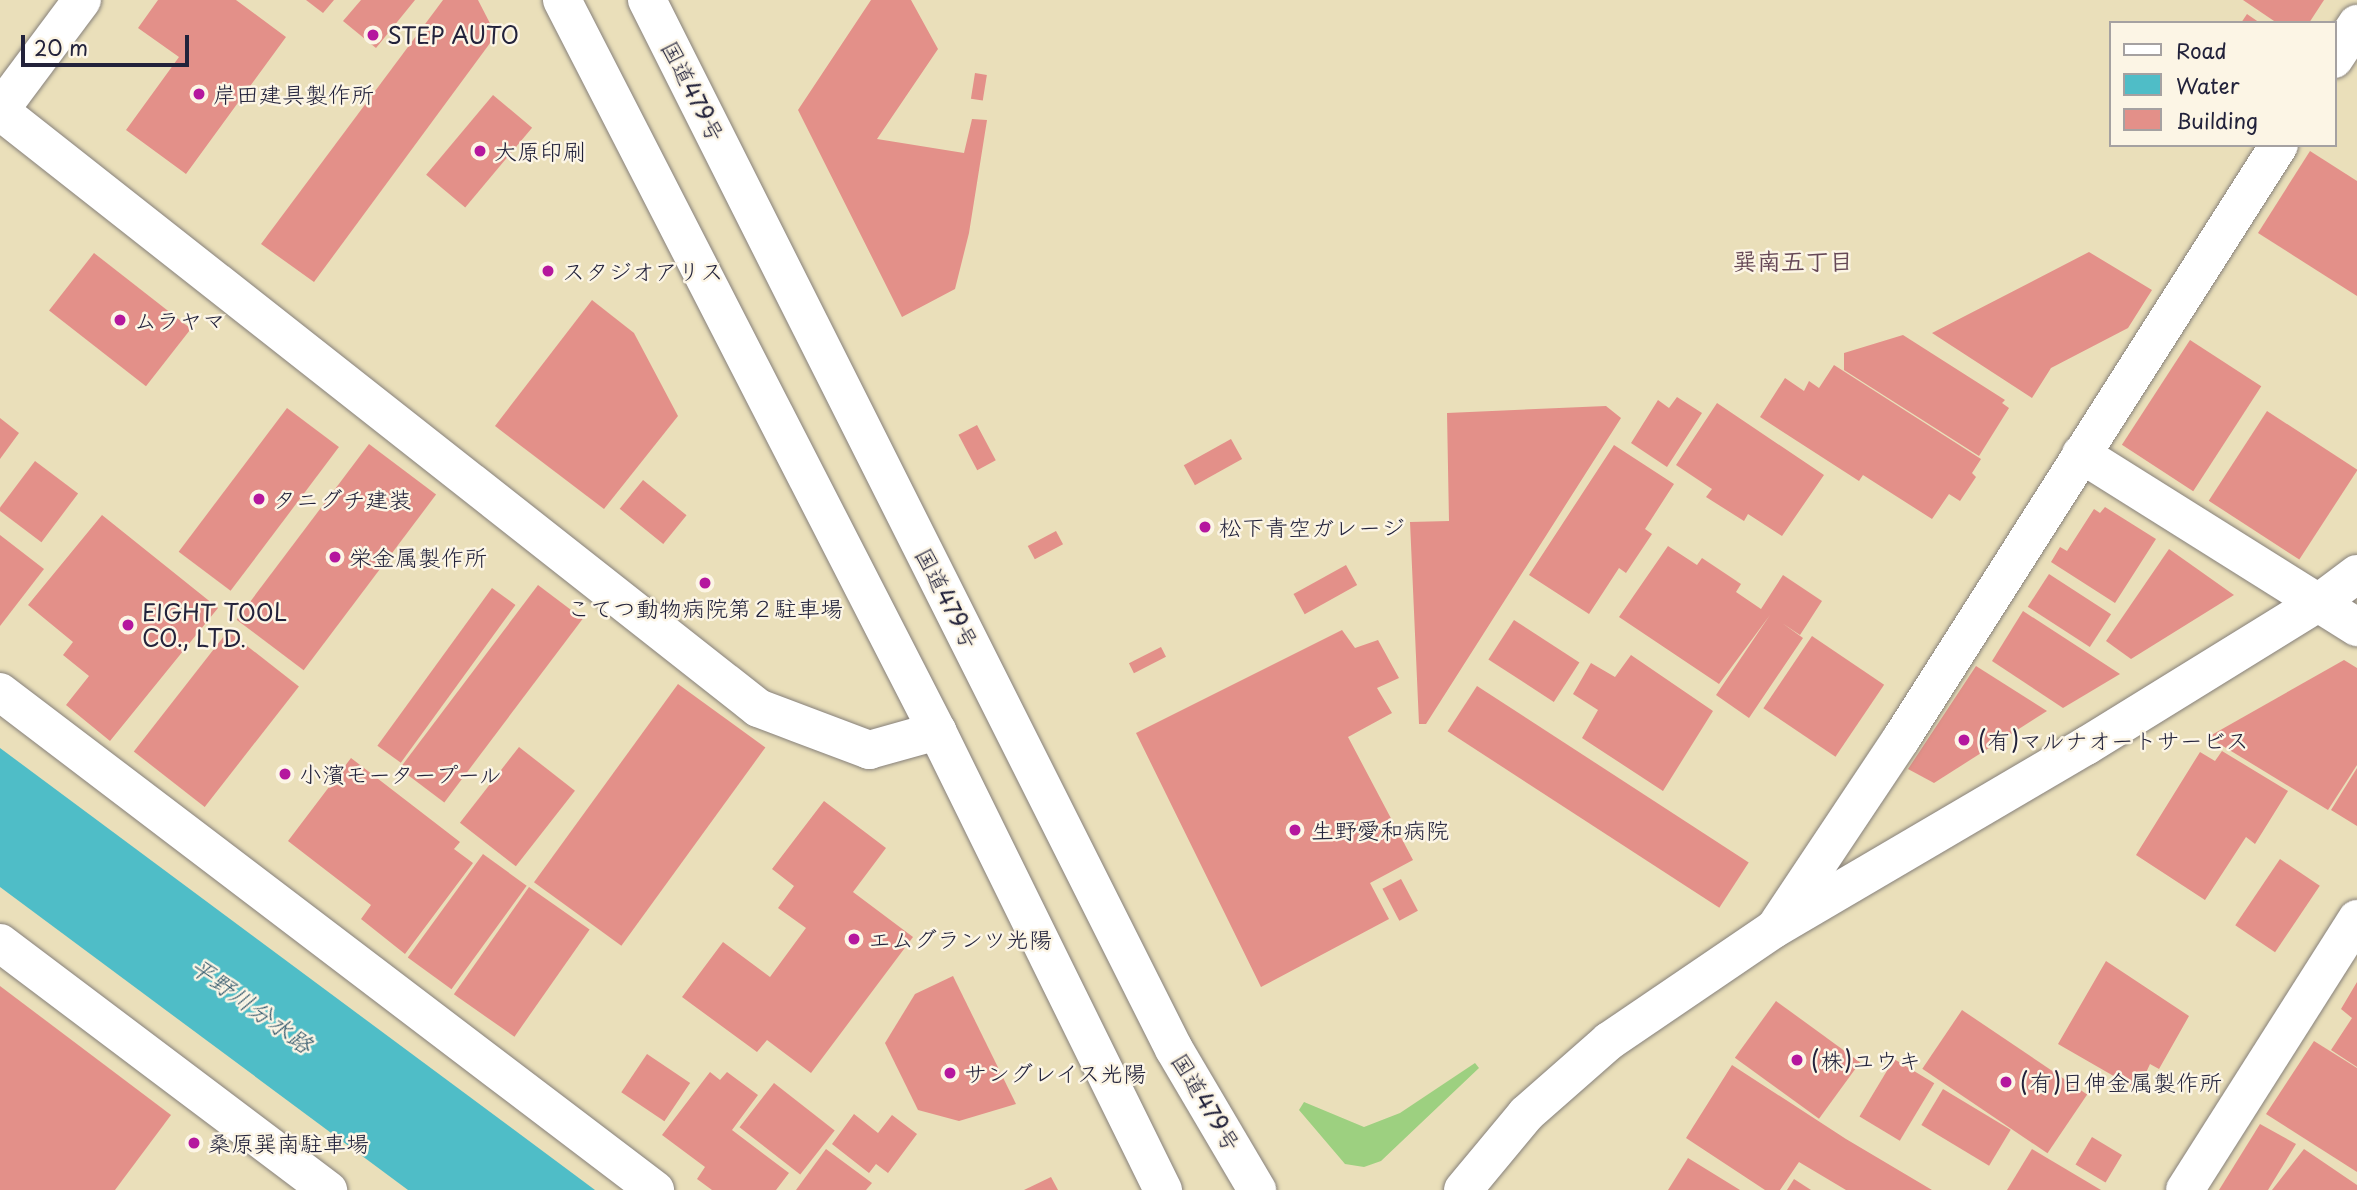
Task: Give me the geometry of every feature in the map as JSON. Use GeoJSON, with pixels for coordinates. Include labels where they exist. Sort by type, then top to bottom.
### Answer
{"type":"FeatureCollection","features":[{"type":"Feature","properties":{"kind":"main road"},"geometry":{"type":"LineString","coordinates":[[82,0],[0,111],[758,708],[869,750],[937,731]]}},
{"type":"Feature","properties":{"kind":"main road"},"geometry":{"type":"LineString","coordinates":[[562,0],[937,731],[1163,1190]]}},
{"type":"Feature","properties":{"kind":"main road","name":"国道479号"},"geometry":{"type":"LineString","coordinates":[[647,0],[1174,1049],[1257,1190]]}},
{"type":"Feature","properties":{"kind":"main road"},"geometry":{"type":"LineString","coordinates":[[2336,57],[2357,24]]}},
{"type":"Feature","properties":{"kind":"main road"},"geometry":{"type":"LineString","coordinates":[[1774,929],[1901,739],[2278,147]]}},
{"type":"Feature","properties":{"kind":"main road"},"geometry":{"type":"LineString","coordinates":[[2081,454],[2322,601],[2357,627]]}},
{"type":"Feature","properties":{"kind":"main road"},"geometry":{"type":"LineString","coordinates":[[1463,1190],[1526,1114],[1609,1041],[1774,929],[2322,601],[2357,574]]}},
{"type":"Feature","properties":{"kind":"main road"},"geometry":{"type":"LineString","coordinates":[[0,692],[656,1190]]}},
{"type":"Feature","properties":{"kind":"main road"},"geometry":{"type":"LineString","coordinates":[[2185,1190],[2357,919]]}},
{"type":"Feature","properties":{"kind":"main road"},"geometry":{"type":"LineString","coordinates":[[0,943],[328,1190]]}},
{"type":"Feature","properties":{"kind":"green space"},"geometry":{"type":"Polygon","coordinates":[[[1475,1063],[1479,1068],[1381,1161],[1364,1167],[1345,1164],[1299,1110],[1304,1102],[1364,1127],[1400,1113],[1475,1063]]]}},
{"type":"Feature","properties":{"kind":"water","name":"平野川分水路"},"geometry":{"type":"Polygon","coordinates":[[[0,748],[595,1190],[408,1190],[0,887],[0,748]]]}},
{"type":"Feature","properties":{"kind":"building","name":"岸田建具製作所"},"geometry":{"type":"Polygon","coordinates":[[[158,0],[236,0],[286,37],[186,174],[126,130],[179,57],[138,28],[158,0]]]}},
{"type":"Feature","properties":{"kind":"building"},"geometry":{"type":"Polygon","coordinates":[[[306,0],[334,0],[323,13],[306,0]]]}},
{"type":"Feature","properties":{"kind":"building","name":"STEP AUTO"},"geometry":{"type":"Polygon","coordinates":[[[361,0],[415,0],[376,48],[343,21],[361,0]]]}},
{"type":"Feature","properties":{"kind":"building"},"geometry":{"type":"Polygon","coordinates":[[[443,0],[478,0],[496,35],[314,282],[261,244],[443,0]]]}},
{"type":"Feature","properties":{"kind":"building"},"geometry":{"type":"Polygon","coordinates":[[[871,0],[911,0],[938,49],[877,139],[964,153],[972,119],[987,120],[969,233],[955,289],[902,317],[798,110],[871,0]]]}},
{"type":"Feature","properties":{"kind":"building"},"geometry":{"type":"Polygon","coordinates":[[[2243,0],[2324,0],[2310,21],[2274,21],[2243,0]]]}},
{"type":"Feature","properties":{"kind":"building"},"geometry":{"type":"Polygon","coordinates":[[[2247,14],[2257,21],[2242,21],[2247,14]]]}},
{"type":"Feature","properties":{"kind":"building"},"geometry":{"type":"Polygon","coordinates":[[[975,73],[987,75],[983,101],[971,99],[975,73]]]}},
{"type":"Feature","properties":{"kind":"building","name":"大原印刷"},"geometry":{"type":"Polygon","coordinates":[[[493,95],[532,128],[465,207],[426,175],[493,95]]]}},
{"type":"Feature","properties":{"kind":"building"},"geometry":{"type":"Polygon","coordinates":[[[2310,151],[2357,181],[2357,296],[2258,233],[2310,151]]]}},
{"type":"Feature","properties":{"kind":"building"},"geometry":{"type":"Polygon","coordinates":[[[2089,252],[2152,290],[2128,328],[2051,368],[2032,398],[1932,333],[2089,252]]]}},
{"type":"Feature","properties":{"kind":"building","name":"ムラヤマ"},"geometry":{"type":"Polygon","coordinates":[[[94,253],[191,329],[146,386],[49,311],[94,253]]]}},
{"type":"Feature","properties":{"kind":"building"},"geometry":{"type":"Polygon","coordinates":[[[592,300],[634,333],[678,416],[604,509],[495,426],[592,300]]]}},
{"type":"Feature","properties":{"kind":"building"},"geometry":{"type":"Polygon","coordinates":[[[1903,335],[2005,400],[2002,403],[2009,408],[1979,456],[1844,370],[1844,353],[1903,335]]]}},
{"type":"Feature","properties":{"kind":"building"},"geometry":{"type":"Polygon","coordinates":[[[2190,340],[2261,386],[2193,491],[2122,445],[2190,340]]]}},
{"type":"Feature","properties":{"kind":"building"},"geometry":{"type":"Polygon","coordinates":[[[1834,365],[1981,459],[1972,473],[1976,477],[1960,501],[1949,494],[1932,519],[1863,475],[1859,481],[1760,417],[1785,378],[1804,391],[1809,381],[1819,388],[1834,365]]]}},
{"type":"Feature","properties":{"kind":"building"},"geometry":{"type":"Polygon","coordinates":[[[1677,397],[1702,413],[1667,467],[1631,443],[1658,400],[1669,408],[1677,397]]]}},
{"type":"Feature","properties":{"kind":"building"},"geometry":{"type":"Polygon","coordinates":[[[1717,403],[1824,475],[1782,536],[1748,514],[1744,521],[1706,497],[1712,489],[1676,465],[1717,403]]]}},
{"type":"Feature","properties":{"kind":"building"},"geometry":{"type":"Polygon","coordinates":[[[1606,406],[1621,418],[1426,724],[1419,724],[1410,522],[1449,521],[1447,413],[1606,406]]]}},
{"type":"Feature","properties":{"kind":"building","name":"タニグチ建装"},"geometry":{"type":"Polygon","coordinates":[[[287,408],[339,447],[231,591],[179,552],[287,408]]]}},
{"type":"Feature","properties":{"kind":"building"},"geometry":{"type":"Polygon","coordinates":[[[2267,411],[2357,469],[2299,560],[2209,501],[2267,411]]]}},
{"type":"Feature","properties":{"kind":"building"},"geometry":{"type":"Polygon","coordinates":[[[0,418],[19,433],[0,459],[0,418]]]}},
{"type":"Feature","properties":{"kind":"building"},"geometry":{"type":"Polygon","coordinates":[[[977,425],[996,460],[977,470],[958,435],[977,425]]]}},
{"type":"Feature","properties":{"kind":"building"},"geometry":{"type":"Polygon","coordinates":[[[1231,439],[1242,459],[1195,485],[1184,465],[1231,439]]]}},
{"type":"Feature","properties":{"kind":"building","name":"栄金属製作所"},"geometry":{"type":"Polygon","coordinates":[[[369,444],[436,495],[304,670],[237,620],[369,444]]]}},
{"type":"Feature","properties":{"kind":"building"},"geometry":{"type":"Polygon","coordinates":[[[1614,445],[1674,484],[1645,529],[1652,534],[1626,573],[1619,568],[1589,614],[1529,575],[1614,445]]]}},
{"type":"Feature","properties":{"kind":"building"},"geometry":{"type":"Polygon","coordinates":[[[35,461],[78,493],[41,542],[0,511],[35,461]]]}},
{"type":"Feature","properties":{"kind":"building"},"geometry":{"type":"Polygon","coordinates":[[[643,480],[687,515],[663,544],[620,509],[643,480]]]}},
{"type":"Feature","properties":{"kind":"building"},"geometry":{"type":"Polygon","coordinates":[[[2105,507],[2156,539],[2115,603],[2051,562],[2060,547],[2067,551],[2094,509],[2100,513],[2105,507]]]}},
{"type":"Feature","properties":{"kind":"building","name":"EIGHT TOOL CO., LTD."},"geometry":{"type":"Polygon","coordinates":[[[102,515],[218,608],[110,741],[66,705],[89,676],[63,655],[73,642],[28,605],[102,515]]]}},
{"type":"Feature","properties":{"kind":"building"},"geometry":{"type":"Polygon","coordinates":[[[1056,531],[1063,544],[1035,559],[1028,546],[1056,531]]]}},
{"type":"Feature","properties":{"kind":"building"},"geometry":{"type":"Polygon","coordinates":[[[0,535],[44,569],[0,626],[0,535]]]}},
{"type":"Feature","properties":{"kind":"building"},"geometry":{"type":"Polygon","coordinates":[[[1668,546],[1697,565],[1702,558],[1741,584],[1736,592],[1761,609],[1783,575],[1822,601],[1800,635],[1782,623],[1803,638],[1749,718],[1716,695],[1770,615],[1719,684],[1619,617],[1668,546]]]}},
{"type":"Feature","properties":{"kind":"building"},"geometry":{"type":"Polygon","coordinates":[[[2169,549],[2234,595],[2131,659],[2106,641],[2169,549]]]}},
{"type":"Feature","properties":{"kind":"building"},"geometry":{"type":"Polygon","coordinates":[[[1346,565],[1357,585],[1305,614],[1294,594],[1346,565]]]}},
{"type":"Feature","properties":{"kind":"building"},"geometry":{"type":"Polygon","coordinates":[[[2049,574],[2111,614],[2090,647],[2028,607],[2049,574]]]}},
{"type":"Feature","properties":{"kind":"building"},"geometry":{"type":"Polygon","coordinates":[[[538,585],[583,619],[444,802],[400,769],[538,585]]]}},
{"type":"Feature","properties":{"kind":"building"},"geometry":{"type":"Polygon","coordinates":[[[492,588],[515,605],[401,763],[377,746],[492,588]]]}},
{"type":"Feature","properties":{"kind":"building"},"geometry":{"type":"Polygon","coordinates":[[[2023,611],[2120,674],[2063,708],[1992,661],[2023,611]]]}},
{"type":"Feature","properties":{"kind":"building"},"geometry":{"type":"Polygon","coordinates":[[[1514,620],[1579,662],[1554,702],[1488,659],[1514,620]]]}},
{"type":"Feature","properties":{"kind":"building"},"geometry":{"type":"Polygon","coordinates":[[[1342,630],[1355,648],[1378,640],[1399,678],[1377,688],[1392,713],[1348,737],[1413,860],[1370,883],[1389,919],[1261,987],[1136,733],[1342,630]]]}},
{"type":"Feature","properties":{"kind":"building"},"geometry":{"type":"Polygon","coordinates":[[[228,631],[299,686],[205,807],[134,752],[228,631]]]}},
{"type":"Feature","properties":{"kind":"building"},"geometry":{"type":"Polygon","coordinates":[[[1812,636],[1884,685],[1835,757],[1763,708],[1812,636]]]}},
{"type":"Feature","properties":{"kind":"building"},"geometry":{"type":"Polygon","coordinates":[[[1161,647],[1166,657],[1134,673],[1129,663],[1161,647]]]}},
{"type":"Feature","properties":{"kind":"building"},"geometry":{"type":"Polygon","coordinates":[[[1631,655],[1713,711],[1663,791],[1582,738],[1598,710],[1573,694],[1591,663],[1615,677],[1631,655]]]}},
{"type":"Feature","properties":{"kind":"building"},"geometry":{"type":"Polygon","coordinates":[[[2344,660],[2357,668],[2357,765],[2328,810],[2208,737],[2344,660]]]}},
{"type":"Feature","properties":{"kind":"building","name":"(有)マルナオートサービス"},"geometry":{"type":"Polygon","coordinates":[[[1976,666],[2047,711],[1934,783],[1908,769],[1976,666]]]}},
{"type":"Feature","properties":{"kind":"building"},"geometry":{"type":"Polygon","coordinates":[[[678,684],[765,747],[621,946],[534,882],[678,684]]]}},
{"type":"Feature","properties":{"kind":"building"},"geometry":{"type":"Polygon","coordinates":[[[1477,686],[1749,862],[1719,908],[1448,731],[1477,686]]]}},
{"type":"Feature","properties":{"kind":"building"},"geometry":{"type":"Polygon","coordinates":[[[519,747],[575,791],[516,866],[460,823],[519,747]]]}},
{"type":"Feature","properties":{"kind":"building"},"geometry":{"type":"Polygon","coordinates":[[[2222,751],[2288,791],[2255,844],[2246,837],[2205,900],[2136,855],[2200,752],[2215,761],[2222,751]]]}},
{"type":"Feature","properties":{"kind":"building"},"geometry":{"type":"Polygon","coordinates":[[[351,758],[460,842],[454,849],[473,863],[405,954],[361,919],[371,905],[288,841],[351,758]]]}},
{"type":"Feature","properties":{"kind":"building"},"geometry":{"type":"Polygon","coordinates":[[[2357,768],[2357,826],[2331,810],[2357,768]]]}},
{"type":"Feature","properties":{"kind":"building","name":"エムグランツ光陽"},"geometry":{"type":"Polygon","coordinates":[[[824,801],[886,848],[853,892],[913,937],[811,1073],[767,1040],[757,1052],[682,997],[723,942],[770,977],[806,928],[778,908],[794,886],[772,869],[824,801]]]}},
{"type":"Feature","properties":{"kind":"building"},"geometry":{"type":"Polygon","coordinates":[[[483,854],[527,886],[451,989],[408,958],[483,854]]]}},
{"type":"Feature","properties":{"kind":"building"},"geometry":{"type":"Polygon","coordinates":[[[2280,859],[2320,886],[2275,952],[2235,925],[2280,859]]]}},
{"type":"Feature","properties":{"kind":"building"},"geometry":{"type":"Polygon","coordinates":[[[1401,879],[1418,911],[1399,921],[1382,889],[1401,879]]]}},
{"type":"Feature","properties":{"kind":"building"},"geometry":{"type":"Polygon","coordinates":[[[529,887],[590,929],[514,1037],[454,994],[529,887]]]}},
{"type":"Feature","properties":{"kind":"building"},"geometry":{"type":"Polygon","coordinates":[[[2106,961],[2189,1016],[2159,1069],[2150,1064],[2138,1090],[2058,1044],[2106,961]]]}},
{"type":"Feature","properties":{"kind":"building","name":"サングレイス光陽"},"geometry":{"type":"Polygon","coordinates":[[[953,976],[1016,1104],[959,1121],[918,1110],[885,1043],[915,994],[953,976]]]}},
{"type":"Feature","properties":{"kind":"building"},"geometry":{"type":"Polygon","coordinates":[[[2357,982],[2357,1067],[2331,1050],[2352,1018],[2341,1009],[2357,982]]]}},
{"type":"Feature","properties":{"kind":"building"},"geometry":{"type":"Polygon","coordinates":[[[0,986],[171,1115],[115,1190],[0,1190],[0,986]]]}},
{"type":"Feature","properties":{"kind":"building","name":"(株)ユウキ"},"geometry":{"type":"Polygon","coordinates":[[[1776,1001],[1860,1062],[1819,1119],[1735,1058],[1776,1001]]]}},
{"type":"Feature","properties":{"kind":"building","name":"(有)日伸金属製作所"},"geometry":{"type":"Polygon","coordinates":[[[1962,1010],[2087,1094],[2047,1153],[1922,1069],[1962,1010]]]}},
{"type":"Feature","properties":{"kind":"building"},"geometry":{"type":"Polygon","coordinates":[[[2314,1041],[2357,1068],[2357,1172],[2266,1114],[2314,1041]]]}},
{"type":"Feature","properties":{"kind":"building"},"geometry":{"type":"Polygon","coordinates":[[[647,1054],[690,1083],[664,1121],[621,1092],[647,1054]]]}},
{"type":"Feature","properties":{"kind":"building"},"geometry":{"type":"Polygon","coordinates":[[[1894,1059],[1934,1083],[1900,1141],[1859,1116],[1894,1059]]]}},
{"type":"Feature","properties":{"kind":"building"},"geometry":{"type":"Polygon","coordinates":[[[1732,1065],[1846,1139],[1932,1190],[1846,1190],[1799,1162],[1780,1190],[1765,1190],[1686,1138],[1732,1065]]]}},
{"type":"Feature","properties":{"kind":"building"},"geometry":{"type":"Polygon","coordinates":[[[710,1072],[720,1080],[727,1072],[758,1095],[732,1130],[789,1173],[776,1190],[712,1190],[697,1179],[705,1167],[662,1135],[710,1072]]]}},
{"type":"Feature","properties":{"kind":"building"},"geometry":{"type":"Polygon","coordinates":[[[774,1083],[835,1130],[800,1175],[740,1127],[774,1083]]]}},
{"type":"Feature","properties":{"kind":"building"},"geometry":{"type":"Polygon","coordinates":[[[1943,1089],[2011,1130],[1989,1166],[1921,1125],[1943,1089]]]}},
{"type":"Feature","properties":{"kind":"building"},"geometry":{"type":"Polygon","coordinates":[[[854,1114],[878,1133],[892,1115],[917,1134],[888,1173],[876,1164],[869,1173],[832,1144],[854,1114]]]}},
{"type":"Feature","properties":{"kind":"building"},"geometry":{"type":"Polygon","coordinates":[[[2260,1124],[2296,1144],[2268,1190],[2219,1190],[2260,1124]]]}},
{"type":"Feature","properties":{"kind":"building"},"geometry":{"type":"Polygon","coordinates":[[[2092,1137],[2122,1155],[2106,1182],[2076,1164],[2092,1137]]]}},
{"type":"Feature","properties":{"kind":"building"},"geometry":{"type":"Polygon","coordinates":[[[826,1149],[872,1183],[866,1190],[796,1190],[826,1149]]]}},
{"type":"Feature","properties":{"kind":"building"},"geometry":{"type":"Polygon","coordinates":[[[2032,1149],[2101,1190],[2007,1190],[2032,1149]]]}},
{"type":"Feature","properties":{"kind":"building"},"geometry":{"type":"Polygon","coordinates":[[[2304,1149],[2357,1185],[2357,1190],[2272,1190],[2304,1149]]]}},
{"type":"Feature","properties":{"kind":"building"},"geometry":{"type":"Polygon","coordinates":[[[1688,1158],[1740,1190],[1668,1190],[1688,1158]]]}},
{"type":"Feature","properties":{"kind":"building"},"geometry":{"type":"Polygon","coordinates":[[[1051,1177],[1058,1190],[1024,1190],[1051,1177]]]}},
{"type":"Feature","properties":{"kind":"building"},"geometry":{"type":"Polygon","coordinates":[[[1794,1179],[1811,1190],[1787,1190],[1794,1179]]]}},
{"type":"Feature","properties":{"kind":"place","name":"STEP AUTO"},"geometry":{"type":"Point","coordinates":[373,35]}},
{"type":"Feature","properties":{"kind":"place","name":"岸田建具製作所"},"geometry":{"type":"Point","coordinates":[199,94]}},
{"type":"Feature","properties":{"kind":"place","name":"大原印刷"},"geometry":{"type":"Point","coordinates":[480,151]}},
{"type":"Feature","properties":{"kind":"place","name":"スタジオアリス"},"geometry":{"type":"Point","coordinates":[548,271]}},
{"type":"Feature","properties":{"kind":"place","name":"ムラヤマ"},"geometry":{"type":"Point","coordinates":[120,320]}},
{"type":"Feature","properties":{"kind":"place","name":"タニグチ建装"},"geometry":{"type":"Point","coordinates":[259,499]}},
{"type":"Feature","properties":{"kind":"place","name":"松下青空ガレージ"},"geometry":{"type":"Point","coordinates":[1205,527]}},
{"type":"Feature","properties":{"kind":"place","name":"栄金属製作所"},"geometry":{"type":"Point","coordinates":[335,557]}},
{"type":"Feature","properties":{"kind":"place","name":"こてつ動物病院第２駐車場"},"geometry":{"type":"Point","coordinates":[705,583]}},
{"type":"Feature","properties":{"kind":"place","name":"EIGHT TOOL CO., LTD."},"geometry":{"type":"Point","coordinates":[128,625]}},
{"type":"Feature","properties":{"kind":"place","name":"(有)マルナオートサービス"},"geometry":{"type":"Point","coordinates":[1964,740]}},
{"type":"Feature","properties":{"kind":"place","name":"小濱モータープール"},"geometry":{"type":"Point","coordinates":[285,774]}},
{"type":"Feature","properties":{"kind":"place","name":"生野愛和病院"},"geometry":{"type":"Point","coordinates":[1295,830]}},
{"type":"Feature","properties":{"kind":"place","name":"エムグランツ光陽"},"geometry":{"type":"Point","coordinates":[854,939]}},
{"type":"Feature","properties":{"kind":"place","name":"(株)ユウキ"},"geometry":{"type":"Point","coordinates":[1797,1060]}},
{"type":"Feature","properties":{"kind":"place","name":"サングレイス光陽"},"geometry":{"type":"Point","coordinates":[950,1073]}},
{"type":"Feature","properties":{"kind":"place","name":"(有)日伸金属製作所"},"geometry":{"type":"Point","coordinates":[2006,1082]}},
{"type":"Feature","properties":{"kind":"place","name":"桑原巽南駐車場"},"geometry":{"type":"Point","coordinates":[194,1143]}},
{"type":"Feature","properties":{"kind":"district","name":"巽南五丁目"},"geometry":{"type":"Point","coordinates":[1793,261]}}]}
